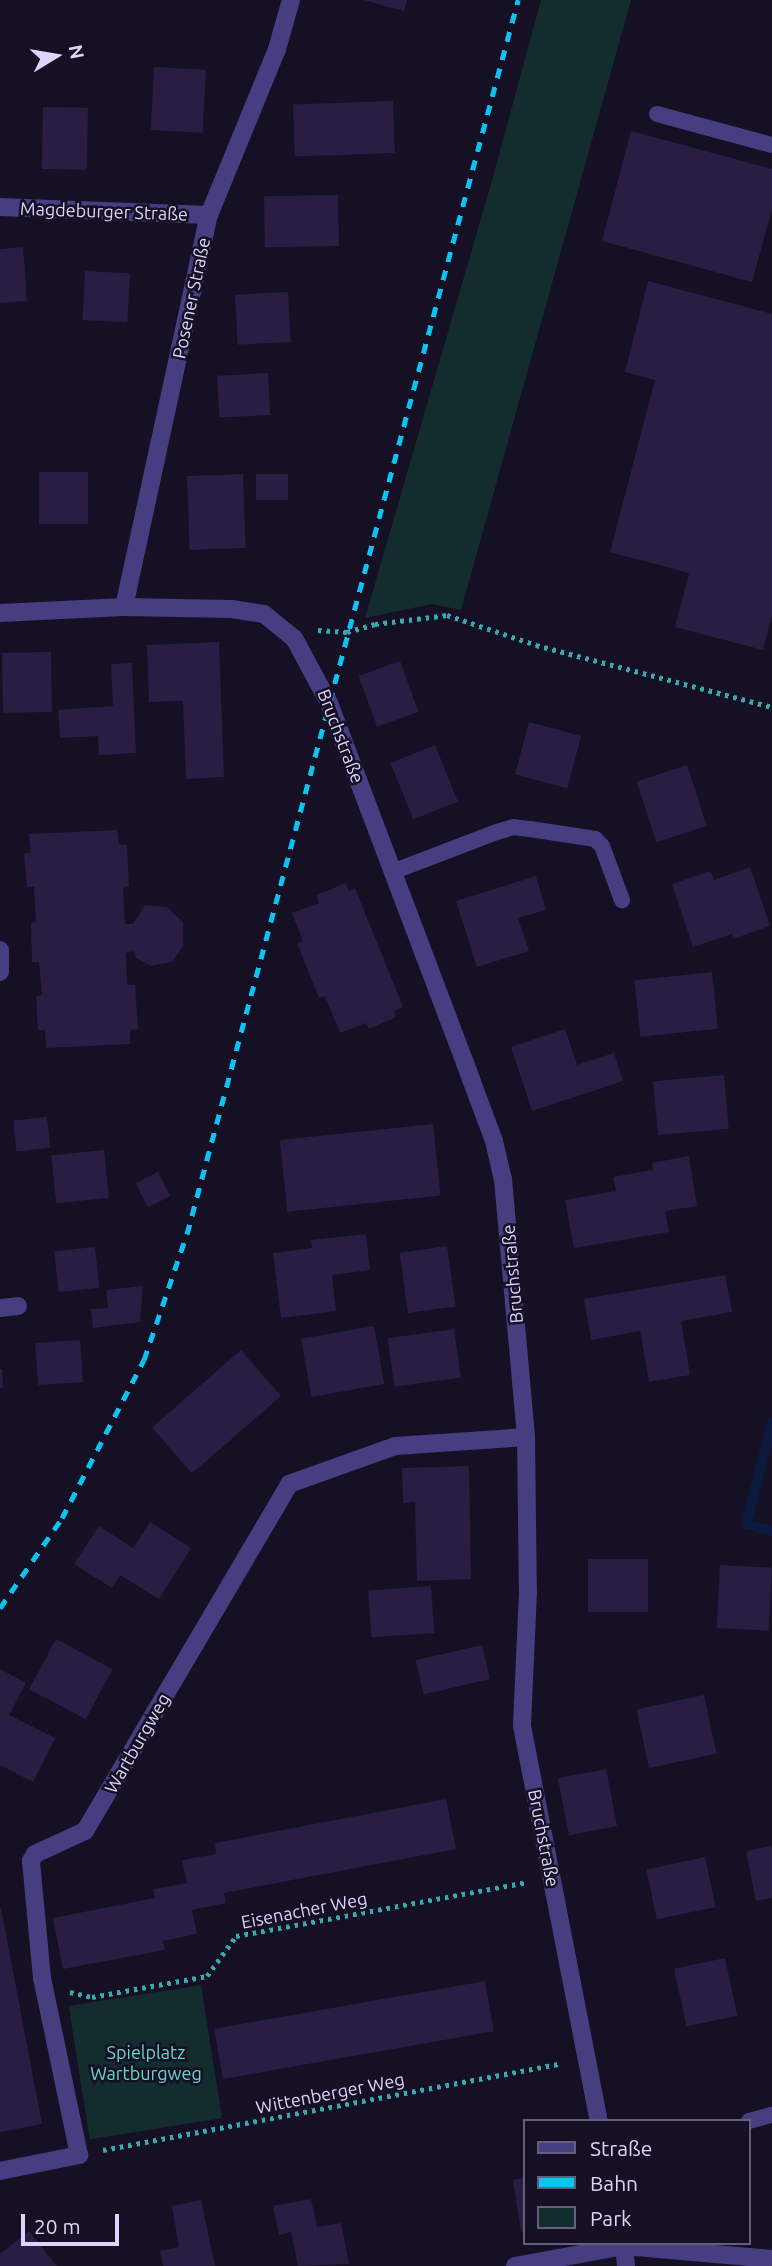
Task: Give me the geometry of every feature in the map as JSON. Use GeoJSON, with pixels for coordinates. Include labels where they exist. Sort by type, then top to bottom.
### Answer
{"type":"FeatureCollection","features":[{"type":"Feature","properties":{"kind":"street","name":"Posener Straße"},"geometry":{"type":"LineString","coordinates":[[124,607],[209,215],[277,49],[291,0]]}},
{"type":"Feature","properties":{"kind":"street","name":"Magdeburger Straße"},"geometry":{"type":"LineString","coordinates":[[0,207],[209,215]]}},
{"type":"Feature","properties":{"kind":"street","name":"Bruchstraße"},"geometry":{"type":"LineString","coordinates":[[0,614],[124,607],[251,610],[280,624],[294,638],[329,703],[480,1102],[503,1179],[526,1437],[528,1592],[522,1726],[599,2119]]}},
{"type":"Feature","properties":{"kind":"street"},"geometry":{"type":"LineString","coordinates":[[0,950],[0,972]]}},
{"type":"Feature","properties":{"kind":"street","name":"Wartburgweg"},"geometry":{"type":"LineString","coordinates":[[79,2155],[43,1978],[31,1861],[36,1854],[85,1831],[289,1484],[395,1446],[526,1437]]}},
{"type":"Feature","properties":{"kind":"street"},"geometry":{"type":"LineString","coordinates":[[0,2171],[79,2155]]}},
{"type":"Feature","properties":{"kind":"street"},"geometry":{"type":"LineString","coordinates":[[624,2245],[626,2266]]}},
{"type":"Feature","properties":{"kind":"street"},"geometry":{"type":"LineString","coordinates":[[515,2266],[624,2245],[772,2259]]}},
{"type":"Feature","properties":{"kind":"lane"},"geometry":{"type":"LineString","coordinates":[[657,114],[772,145]]}},
{"type":"Feature","properties":{"kind":"lane"},"geometry":{"type":"LineString","coordinates":[[393,872],[497,832],[513,827],[530,829],[595,839],[602,846],[622,900]]}},
{"type":"Feature","properties":{"kind":"lane"},"geometry":{"type":"LineString","coordinates":[[751,2120],[772,2115]]}},
{"type":"Feature","properties":{"kind":"path"},"geometry":{"type":"LineString","coordinates":[[294,638],[318,630],[348,632],[375,624],[447,615],[536,645],[772,707]]}},
{"type":"Feature","properties":{"kind":"path","name":"Eisenacher Weg"},"geometry":{"type":"LineString","coordinates":[[43,1978],[64,1991],[92,1997],[207,1976],[236,1936],[552,1878]]}},
{"type":"Feature","properties":{"kind":"path","name":"Wittenberger Weg"},"geometry":{"type":"LineString","coordinates":[[79,2155],[587,2058]]}},
{"type":"Feature","properties":{"kind":"green space"},"geometry":{"type":"Polygon","coordinates":[[[541,0],[631,0],[461,610],[432,604],[365,618],[493,177],[541,0]]]}},
{"type":"Feature","properties":{"kind":"green space","name":"Spielplatz Wartburgweg"},"geometry":{"type":"Polygon","coordinates":[[[201,1985],[222,2118],[90,2139],[69,2006],[201,1985]]]}},
{"type":"Feature","properties":{"kind":"building"},"geometry":{"type":"Polygon","coordinates":[[[363,0],[407,0],[404,11],[363,0]]]}},
{"type":"Feature","properties":{"kind":"building"},"geometry":{"type":"Polygon","coordinates":[[[154,67],[206,70],[203,133],[151,130],[154,67]]]}},
{"type":"Feature","properties":{"kind":"building"},"geometry":{"type":"Polygon","coordinates":[[[393,101],[395,153],[295,156],[293,104],[393,101]]]}},
{"type":"Feature","properties":{"kind":"building"},"geometry":{"type":"Polygon","coordinates":[[[43,107],[88,108],[87,170],[42,169],[43,107]]]}},
{"type":"Feature","properties":{"kind":"building"},"geometry":{"type":"Polygon","coordinates":[[[631,131],[772,169],[772,209],[752,282],[602,241],[631,131]]]}},
{"type":"Feature","properties":{"kind":"building"},"geometry":{"type":"Polygon","coordinates":[[[338,195],[339,246],[265,247],[264,196],[338,195]]]}},
{"type":"Feature","properties":{"kind":"building"},"geometry":{"type":"Polygon","coordinates":[[[23,247],[27,301],[0,303],[0,249],[23,247]]]}},
{"type":"Feature","properties":{"kind":"building"},"geometry":{"type":"Polygon","coordinates":[[[85,271],[130,273],[127,322],[82,320],[85,271]]]}},
{"type":"Feature","properties":{"kind":"building"},"geometry":{"type":"Polygon","coordinates":[[[648,281],[772,314],[772,615],[763,650],[675,627],[689,573],[610,552],[655,380],[625,372],[648,281]]]}},
{"type":"Feature","properties":{"kind":"building"},"geometry":{"type":"Polygon","coordinates":[[[288,292],[291,342],[238,345],[235,295],[288,292]]]}},
{"type":"Feature","properties":{"kind":"building"},"geometry":{"type":"Polygon","coordinates":[[[268,373],[270,415],[219,418],[217,376],[268,373]]]}},
{"type":"Feature","properties":{"kind":"building"},"geometry":{"type":"Polygon","coordinates":[[[39,472],[88,472],[88,524],[39,524],[39,472]]]}},
{"type":"Feature","properties":{"kind":"building"},"geometry":{"type":"Polygon","coordinates":[[[243,474],[246,548],[190,550],[187,476],[243,474]]]}},
{"type":"Feature","properties":{"kind":"building"},"geometry":{"type":"Polygon","coordinates":[[[256,474],[288,474],[288,500],[256,500],[256,474]]]}},
{"type":"Feature","properties":{"kind":"building"},"geometry":{"type":"Polygon","coordinates":[[[219,642],[224,777],[186,779],[183,701],[149,702],[147,645],[219,642]]]}},
{"type":"Feature","properties":{"kind":"building"},"geometry":{"type":"Polygon","coordinates":[[[51,652],[52,712],[3,713],[2,653],[51,652]]]}},
{"type":"Feature","properties":{"kind":"building"},"geometry":{"type":"Polygon","coordinates":[[[400,661],[418,712],[377,727],[359,676],[400,661]]]}},
{"type":"Feature","properties":{"kind":"building"},"geometry":{"type":"Polygon","coordinates":[[[132,663],[136,753],[99,755],[98,736],[60,738],[58,710],[113,706],[111,664],[132,663]]]}},
{"type":"Feature","properties":{"kind":"building"},"geometry":{"type":"Polygon","coordinates":[[[529,722],[581,736],[567,788],[515,774],[529,722]]]}},
{"type":"Feature","properties":{"kind":"building"},"geometry":{"type":"Polygon","coordinates":[[[435,745],[458,802],[413,820],[390,763],[435,745]]]}},
{"type":"Feature","properties":{"kind":"building"},"geometry":{"type":"Polygon","coordinates":[[[687,765],[707,826],[656,842],[637,781],[687,765]]]}},
{"type":"Feature","properties":{"kind":"building"},"geometry":{"type":"Polygon","coordinates":[[[117,830],[119,845],[127,845],[129,886],[123,888],[125,924],[133,924],[145,905],[167,907],[183,922],[183,946],[172,962],[151,966],[136,958],[134,951],[126,953],[127,985],[135,985],[138,1029],[130,1030],[130,1044],[46,1048],[45,1030],[38,1030],[36,996],[42,995],[39,962],[32,962],[31,923],[36,922],[34,887],[27,887],[24,854],[31,853],[29,834],[117,830]]]}},
{"type":"Feature","properties":{"kind":"building"},"geometry":{"type":"Polygon","coordinates":[[[750,867],[770,926],[733,939],[732,934],[693,947],[672,884],[710,871],[714,880],[750,867]]]}},
{"type":"Feature","properties":{"kind":"building"},"geometry":{"type":"Polygon","coordinates":[[[536,876],[546,910],[518,918],[529,951],[477,967],[456,901],[536,876]]]}},
{"type":"Feature","properties":{"kind":"building"},"geometry":{"type":"Polygon","coordinates":[[[346,883],[349,891],[355,888],[403,1007],[394,1011],[396,1017],[369,1029],[366,1023],[340,1033],[325,996],[319,998],[297,943],[303,941],[292,913],[319,903],[316,895],[346,883]]]}},
{"type":"Feature","properties":{"kind":"building"},"geometry":{"type":"Polygon","coordinates":[[[712,972],[718,1029],[640,1037],[634,980],[712,972]]]}},
{"type":"Feature","properties":{"kind":"building"},"geometry":{"type":"Polygon","coordinates":[[[565,1029],[577,1065],[614,1053],[623,1081],[532,1111],[511,1047],[565,1029]]]}},
{"type":"Feature","properties":{"kind":"building"},"geometry":{"type":"Polygon","coordinates":[[[724,1075],[729,1129],[658,1135],[653,1081],[724,1075]]]}},
{"type":"Feature","properties":{"kind":"building"},"geometry":{"type":"Polygon","coordinates":[[[47,1117],[50,1148],[16,1151],[13,1121],[47,1117]]]}},
{"type":"Feature","properties":{"kind":"building"},"geometry":{"type":"Polygon","coordinates":[[[433,1124],[441,1196],[287,1212],[280,1140],[433,1124]]]}},
{"type":"Feature","properties":{"kind":"building"},"geometry":{"type":"Polygon","coordinates":[[[104,1150],[109,1198],[56,1203],[51,1156],[104,1150]]]}},
{"type":"Feature","properties":{"kind":"building"},"geometry":{"type":"Polygon","coordinates":[[[689,1156],[697,1206],[665,1211],[669,1232],[574,1248],[565,1200],[616,1191],[613,1177],[653,1170],[652,1163],[689,1156]]]}},
{"type":"Feature","properties":{"kind":"building"},"geometry":{"type":"Polygon","coordinates":[[[158,1172],[170,1196],[148,1207],[136,1183],[158,1172]]]}},
{"type":"Feature","properties":{"kind":"building"},"geometry":{"type":"Polygon","coordinates":[[[366,1234],[370,1270],[332,1275],[336,1311],[281,1318],[273,1253],[312,1248],[311,1240],[366,1234]]]}},
{"type":"Feature","properties":{"kind":"building"},"geometry":{"type":"Polygon","coordinates":[[[447,1246],[455,1306],[408,1313],[399,1253],[447,1246]]]}},
{"type":"Feature","properties":{"kind":"building"},"geometry":{"type":"Polygon","coordinates":[[[95,1247],[99,1288],[59,1292],[54,1251],[95,1247]]]}},
{"type":"Feature","properties":{"kind":"building"},"geometry":{"type":"Polygon","coordinates":[[[725,1275],[732,1312],[681,1321],[690,1375],[649,1382],[640,1331],[591,1340],[584,1299],[725,1275]]]}},
{"type":"Feature","properties":{"kind":"building"},"geometry":{"type":"Polygon","coordinates":[[[143,1286],[140,1322],[93,1328],[91,1309],[108,1308],[106,1290],[143,1286]]]}},
{"type":"Feature","properties":{"kind":"building"},"geometry":{"type":"Polygon","coordinates":[[[374,1326],[384,1384],[311,1397],[301,1339],[374,1326]]]}},
{"type":"Feature","properties":{"kind":"building"},"geometry":{"type":"Polygon","coordinates":[[[454,1329],[461,1378],[394,1387],[388,1338],[454,1329]]]}},
{"type":"Feature","properties":{"kind":"building"},"geometry":{"type":"Polygon","coordinates":[[[80,1340],[83,1382],[38,1385],[35,1343],[80,1340]]]}},
{"type":"Feature","properties":{"kind":"building"},"geometry":{"type":"Polygon","coordinates":[[[241,1350],[281,1396],[192,1473],[152,1427],[241,1350]]]}},
{"type":"Feature","properties":{"kind":"building"},"geometry":{"type":"Polygon","coordinates":[[[2,1369],[3,1388],[0,1388],[2,1369]]]}},
{"type":"Feature","properties":{"kind":"building"},"geometry":{"type":"Polygon","coordinates":[[[469,1466],[471,1579],[417,1581],[415,1502],[403,1503],[402,1468],[469,1466]]]}},
{"type":"Feature","properties":{"kind":"building"},"geometry":{"type":"Polygon","coordinates":[[[150,1522],[191,1548],[159,1599],[120,1575],[112,1588],[74,1564],[99,1526],[133,1548],[150,1522]]]}},
{"type":"Feature","properties":{"kind":"building"},"geometry":{"type":"Polygon","coordinates":[[[588,1559],[648,1559],[648,1612],[588,1612],[588,1559]]]}},
{"type":"Feature","properties":{"kind":"building"},"geometry":{"type":"Polygon","coordinates":[[[720,1565],[772,1568],[769,1631],[717,1628],[720,1565]]]}},
{"type":"Feature","properties":{"kind":"building"},"geometry":{"type":"Polygon","coordinates":[[[431,1586],[434,1633],[371,1637],[368,1590],[431,1586]]]}},
{"type":"Feature","properties":{"kind":"building"},"geometry":{"type":"Polygon","coordinates":[[[56,1639],[113,1669],[86,1719],[29,1689],[56,1639]]]}},
{"type":"Feature","properties":{"kind":"building"},"geometry":{"type":"Polygon","coordinates":[[[482,1645],[490,1679],[424,1694],[416,1660],[482,1645]]]}},
{"type":"Feature","properties":{"kind":"building"},"geometry":{"type":"Polygon","coordinates":[[[0,1669],[26,1683],[9,1715],[55,1738],[33,1782],[0,1765],[0,1669]]]}},
{"type":"Feature","properties":{"kind":"building"},"geometry":{"type":"Polygon","coordinates":[[[704,1695],[716,1754],[649,1768],[637,1709],[704,1695]]]}},
{"type":"Feature","properties":{"kind":"building"},"geometry":{"type":"Polygon","coordinates":[[[606,1769],[617,1826],[569,1835],[558,1778],[606,1769]]]}},
{"type":"Feature","properties":{"kind":"building"},"geometry":{"type":"Polygon","coordinates":[[[446,1799],[456,1849],[224,1893],[226,1903],[192,1910],[197,1934],[163,1941],[165,1950],[63,1969],[53,1918],[155,1898],[153,1889],[187,1883],[182,1860],[216,1854],[215,1843],[446,1799]]]}},
{"type":"Feature","properties":{"kind":"building"},"geometry":{"type":"Polygon","coordinates":[[[772,1846],[772,1898],[756,1901],[746,1851],[772,1846]]]}},
{"type":"Feature","properties":{"kind":"building"},"geometry":{"type":"Polygon","coordinates":[[[705,1857],[716,1907],[657,1919],[646,1869],[705,1857]]]}},
{"type":"Feature","properties":{"kind":"building"},"geometry":{"type":"Polygon","coordinates":[[[0,1909],[42,2124],[0,2132],[0,1909]]]}},
{"type":"Feature","properties":{"kind":"building"},"geometry":{"type":"Polygon","coordinates":[[[725,1958],[737,2016],[686,2027],[674,1969],[725,1958]]]}},
{"type":"Feature","properties":{"kind":"building"},"geometry":{"type":"Polygon","coordinates":[[[485,1981],[494,2031],[223,2079],[214,2029],[485,1981]]]}},
{"type":"Feature","properties":{"kind":"building"},"geometry":{"type":"Polygon","coordinates":[[[524,2178],[524,2232],[521,2232],[513,2180],[524,2178]]]}},
{"type":"Feature","properties":{"kind":"building"},"geometry":{"type":"Polygon","coordinates":[[[311,2199],[317,2227],[341,2223],[349,2264],[298,2266],[291,2232],[279,2235],[273,2206],[311,2199]]]}},
{"type":"Feature","properties":{"kind":"building"},"geometry":{"type":"Polygon","coordinates":[[[201,2200],[215,2266],[163,2266],[160,2251],[179,2247],[172,2206],[201,2200]]]}},
{"type":"Feature","properties":{"kind":"building"},"geometry":{"type":"Polygon","coordinates":[[[29,2231],[57,2266],[0,2266],[0,2254],[29,2231]]]}},
{"type":"Feature","properties":{"kind":"waterway"},"geometry":{"type":"LineString","coordinates":[[772,1423],[746,1524],[772,1531]]}},
{"type":"Feature","properties":{"kind":"railway"},"geometry":{"type":"LineString","coordinates":[[0,1608],[62,1518],[144,1360],[187,1234],[518,0]]}}]}
